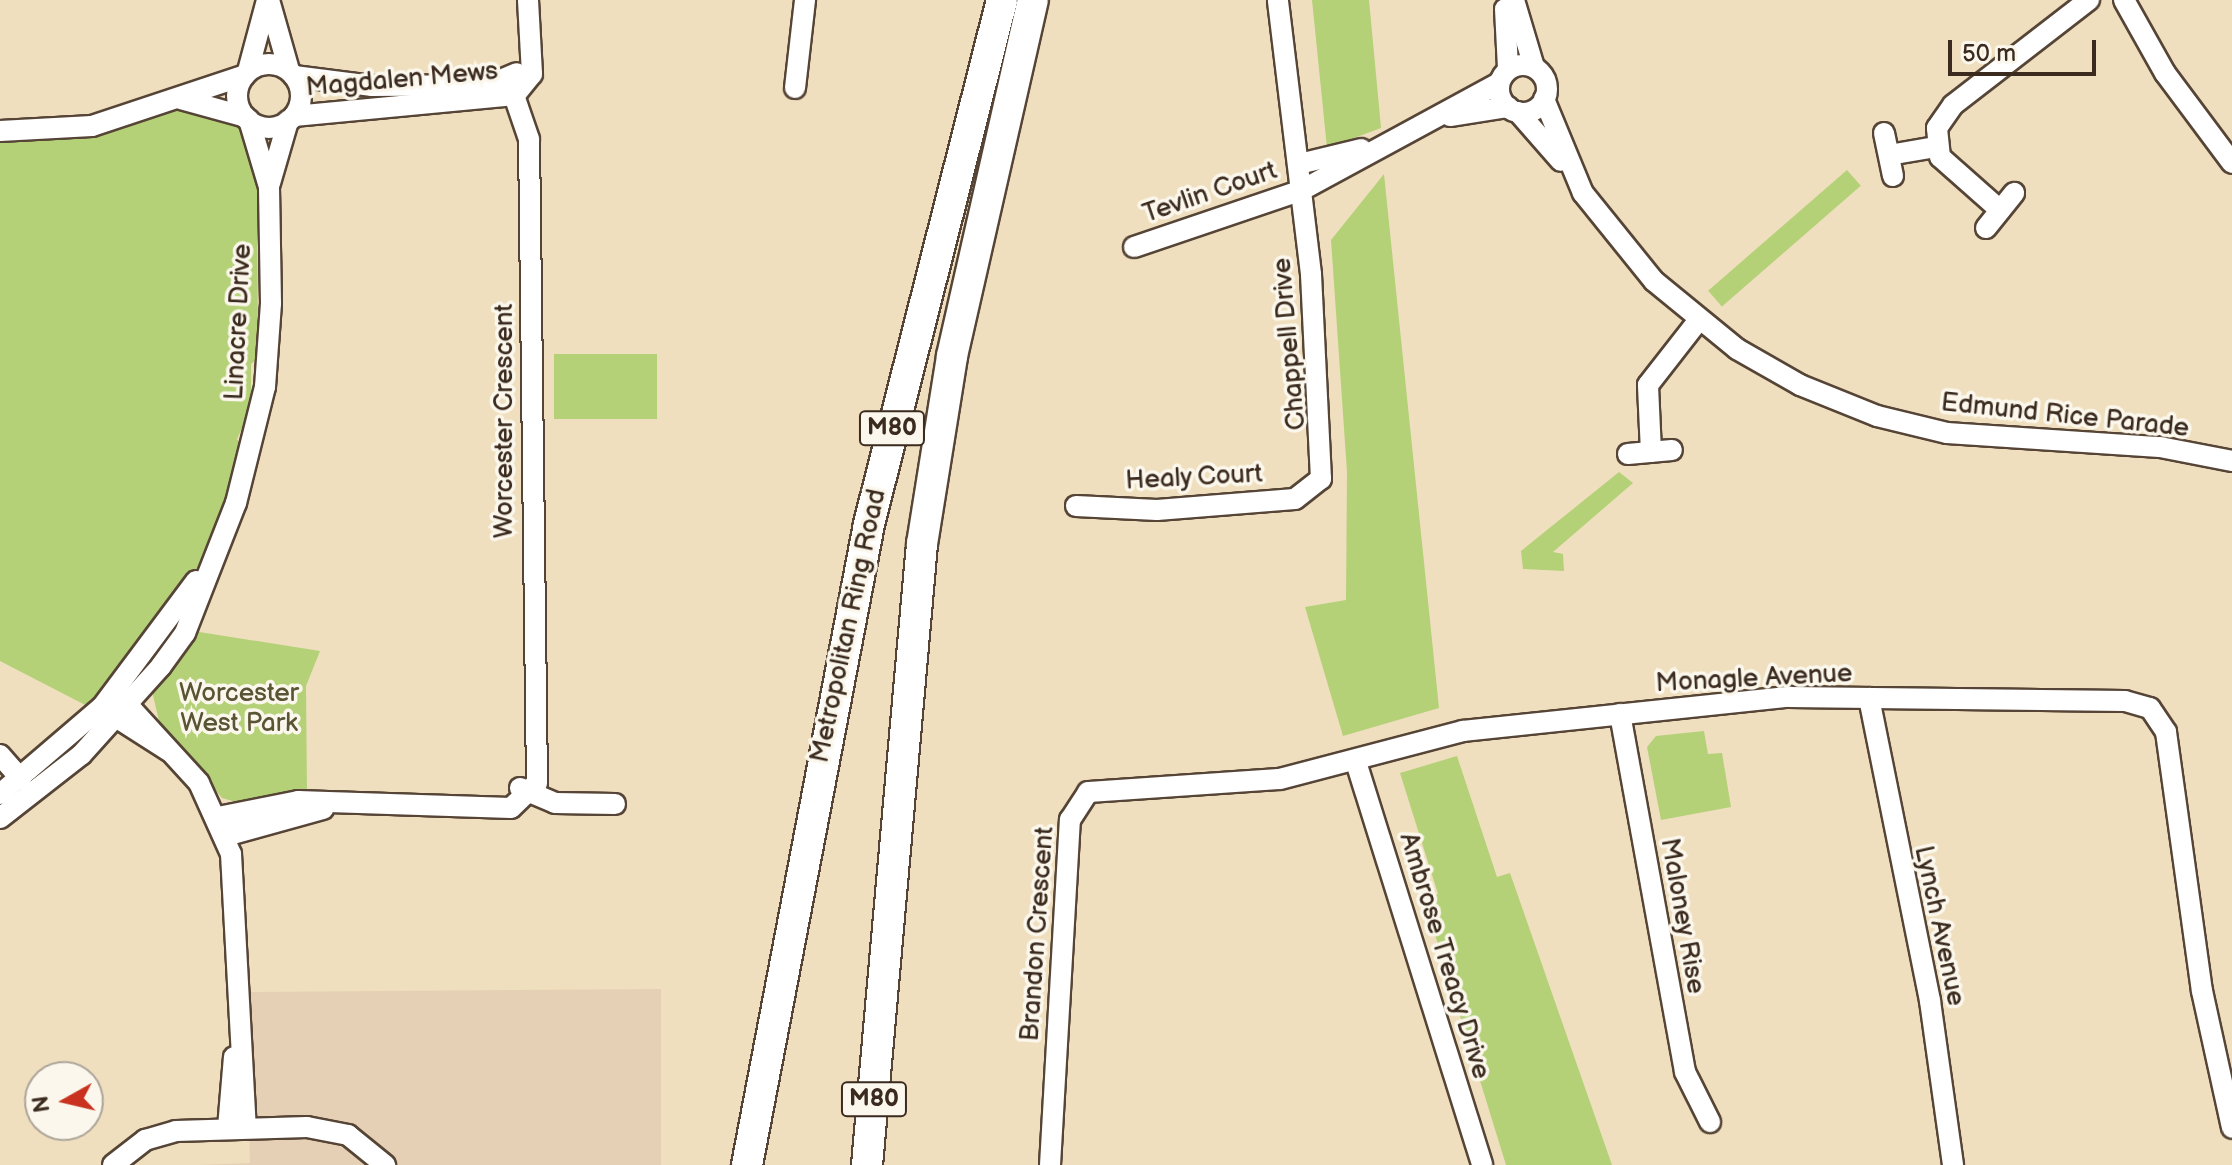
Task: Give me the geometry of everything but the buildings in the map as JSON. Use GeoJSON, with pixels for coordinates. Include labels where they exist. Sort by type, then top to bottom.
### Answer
{"type":"FeatureCollection","features":[{"type":"Feature","properties":{"kind":"highway","name":"Metropolitan Ring Road"},"geometry":{"type":"LineString","coordinates":[[747,1165],[872,510],[1002,0]]}},
{"type":"Feature","properties":{"kind":"highway","name":"Metropolitan Ring Road"},"geometry":{"type":"LineString","coordinates":[[867,1165],[922,544],[952,356],[1033,0]]}},
{"type":"Feature","properties":{"kind":"street"},"geometry":{"type":"LineString","coordinates":[[178,99],[248,119],[264,127],[291,119],[301,100],[268,0]]}},
{"type":"Feature","properties":{"kind":"street"},"geometry":{"type":"LineString","coordinates":[[248,119],[238,101],[268,0]]}},
{"type":"Feature","properties":{"kind":"street"},"geometry":{"type":"LineString","coordinates":[[512,88],[529,48],[528,0]]}},
{"type":"Feature","properties":{"kind":"street"},"geometry":{"type":"LineString","coordinates":[[795,88],[805,0]]}},
{"type":"Feature","properties":{"kind":"street","name":"Chappell Drive"},"geometry":{"type":"LineString","coordinates":[[1278,0],[1302,190],[1324,450],[1312,492]]}},
{"type":"Feature","properties":{"kind":"street"},"geometry":{"type":"LineString","coordinates":[[1503,0],[1504,76]]}},
{"type":"Feature","properties":{"kind":"street"},"geometry":{"type":"LineString","coordinates":[[1302,190],[1504,76],[1534,67],[1514,0]]}},
{"type":"Feature","properties":{"kind":"street"},"geometry":{"type":"LineString","coordinates":[[1884,133],[1891,166],[1936,147],[1953,105],[2089,0]]}},
{"type":"Feature","properties":{"kind":"street"},"geometry":{"type":"LineString","coordinates":[[2124,0],[2165,73],[2232,163]]}},
{"type":"Feature","properties":{"kind":"street"},"geometry":{"type":"LineString","coordinates":[[0,131],[67,130],[178,99],[264,64],[291,73]]}},
{"type":"Feature","properties":{"kind":"street","name":"Edmund Rice Parade"},"geometry":{"type":"LineString","coordinates":[[1534,67],[1546,84],[1544,99],[1578,183]]}},
{"type":"Feature","properties":{"kind":"street","name":"Magdalen Mews"},"geometry":{"type":"LineString","coordinates":[[291,73],[372,86],[512,88]]}},
{"type":"Feature","properties":{"kind":"street","name":"Edmund Rice Parade"},"geometry":{"type":"LineString","coordinates":[[1504,76],[1513,110],[1578,183],[1654,281],[1698,321],[1800,385],[1912,425],[2232,461]]}},
{"type":"Feature","properties":{"kind":"street","name":"Magdalen Mews"},"geometry":{"type":"LineString","coordinates":[[291,119],[512,88]]}},
{"type":"Feature","properties":{"kind":"street","name":"Worcester Crescent"},"geometry":{"type":"LineString","coordinates":[[512,88],[530,154],[533,749],[526,791]]}},
{"type":"Feature","properties":{"kind":"street"},"geometry":{"type":"LineString","coordinates":[[1434,118],[1513,110],[1544,99]]}},
{"type":"Feature","properties":{"kind":"street","name":"Linacre Drive"},"geometry":{"type":"LineString","coordinates":[[248,119],[269,187]]}},
{"type":"Feature","properties":{"kind":"street","name":"Linacre Drive"},"geometry":{"type":"LineString","coordinates":[[0,818],[117,706],[185,633],[218,550],[265,387],[269,187],[291,119]]}},
{"type":"Feature","properties":{"kind":"street"},"geometry":{"type":"LineString","coordinates":[[1299,164],[1377,145]]}},
{"type":"Feature","properties":{"kind":"street"},"geometry":{"type":"LineString","coordinates":[[1936,147],[1953,172],[2000,210]]}},
{"type":"Feature","properties":{"kind":"street","name":"Tevlin Court"},"geometry":{"type":"LineString","coordinates":[[1134,247],[1302,190]]}},
{"type":"Feature","properties":{"kind":"street"},"geometry":{"type":"LineString","coordinates":[[1986,228],[2014,193]]}},
{"type":"Feature","properties":{"kind":"street"},"geometry":{"type":"LineString","coordinates":[[1651,452],[1648,385],[1698,321]]}},
{"type":"Feature","properties":{"kind":"street"},"geometry":{"type":"LineString","coordinates":[[1628,454],[1672,450]]}},
{"type":"Feature","properties":{"kind":"street","name":"Edmund Rice Parade"},"geometry":{"type":"LineString","coordinates":[[2204,456],[2232,469]]}},
{"type":"Feature","properties":{"kind":"street","name":"Healy Court"},"geometry":{"type":"LineString","coordinates":[[1076,506],[1157,510],[1312,492]]}},
{"type":"Feature","properties":{"kind":"street","name":"Monagle Avenue"},"geometry":{"type":"LineString","coordinates":[[1356,762],[1463,731],[1781,697],[2125,701],[2157,715],[2171,763],[2202,991],[2232,1128]]}},
{"type":"Feature","properties":{"kind":"street","name":"Lynch Avenue"},"geometry":{"type":"LineString","coordinates":[[1869,698],[1930,1001],[1953,1165]]}},
{"type":"Feature","properties":{"kind":"street"},"geometry":{"type":"LineString","coordinates":[[117,706],[170,752],[222,826],[236,896],[237,1128]]}},
{"type":"Feature","properties":{"kind":"street","name":"Linacre Drive"},"geometry":{"type":"LineString","coordinates":[[0,794],[117,706]]}},
{"type":"Feature","properties":{"kind":"street","name":"Maloney Rise"},"geometry":{"type":"LineString","coordinates":[[1620,714],[1685,1072],[1710,1122]]}},
{"type":"Feature","properties":{"kind":"street"},"geometry":{"type":"LineString","coordinates":[[0,755],[21,779]]}},
{"type":"Feature","properties":{"kind":"street","name":"Ambrose Treacy Drive"},"geometry":{"type":"LineString","coordinates":[[1356,762],[1476,1164]]}},
{"type":"Feature","properties":{"kind":"street","name":"Brandon Crescent"},"geometry":{"type":"LineString","coordinates":[[1050,1165],[1075,805],[1101,789],[1152,792],[1356,762]]}},
{"type":"Feature","properties":{"kind":"street"},"geometry":{"type":"LineString","coordinates":[[222,826],[339,806],[481,805],[526,791],[555,803],[615,804]]}},
{"type":"Feature","properties":{"kind":"street"},"geometry":{"type":"LineString","coordinates":[[113,1165],[160,1135],[237,1128],[334,1131],[385,1165]]}},
{"type":"Feature","properties":{"kind":"shaded area"},"geometry":{"type":"Polygon","coordinates":[[[661,989],[661,1165],[197,1165],[250,1163],[246,992],[661,989]]]}},
{"type":"Feature","properties":{"kind":"green space"},"geometry":{"type":"Polygon","coordinates":[[[1312,0],[1369,0],[1381,128],[1327,148],[1312,0]]]}},
{"type":"Feature","properties":{"kind":"green space"},"geometry":{"type":"Polygon","coordinates":[[[173,109],[239,119],[257,173],[258,358],[251,364],[251,409],[237,439],[243,447],[202,561],[93,709],[0,661],[0,143],[86,138],[173,109]]]}},
{"type":"Feature","properties":{"kind":"green space"},"geometry":{"type":"Polygon","coordinates":[[[1847,170],[1861,186],[1722,307],[1708,291],[1847,170]]]}},
{"type":"Feature","properties":{"kind":"green space"},"geometry":{"type":"Polygon","coordinates":[[[1384,174],[1439,708],[1343,736],[1305,607],[1346,600],[1347,472],[1331,240],[1384,174]]]}},
{"type":"Feature","properties":{"kind":"green space"},"geometry":{"type":"Polygon","coordinates":[[[554,354],[657,354],[657,419],[554,419],[554,354]]]}},
{"type":"Feature","properties":{"kind":"green space"},"geometry":{"type":"Polygon","coordinates":[[[1619,472],[1633,483],[1553,552],[1563,554],[1564,571],[1523,569],[1521,551],[1619,472]]]}},
{"type":"Feature","properties":{"kind":"green space","name":"Worcester West Park"},"geometry":{"type":"Polygon","coordinates":[[[193,631],[320,651],[306,686],[307,794],[243,804],[222,798],[159,721],[152,691],[193,631]]]}},
{"type":"Feature","properties":{"kind":"green space"},"geometry":{"type":"Polygon","coordinates":[[[1704,731],[1708,754],[1722,753],[1731,807],[1661,820],[1647,747],[1656,736],[1704,731]]]}},
{"type":"Feature","properties":{"kind":"green space"},"geometry":{"type":"Polygon","coordinates":[[[1457,756],[1497,877],[1510,873],[1612,1165],[1506,1165],[1424,899],[1438,894],[1400,773],[1457,756]]]}}]}
